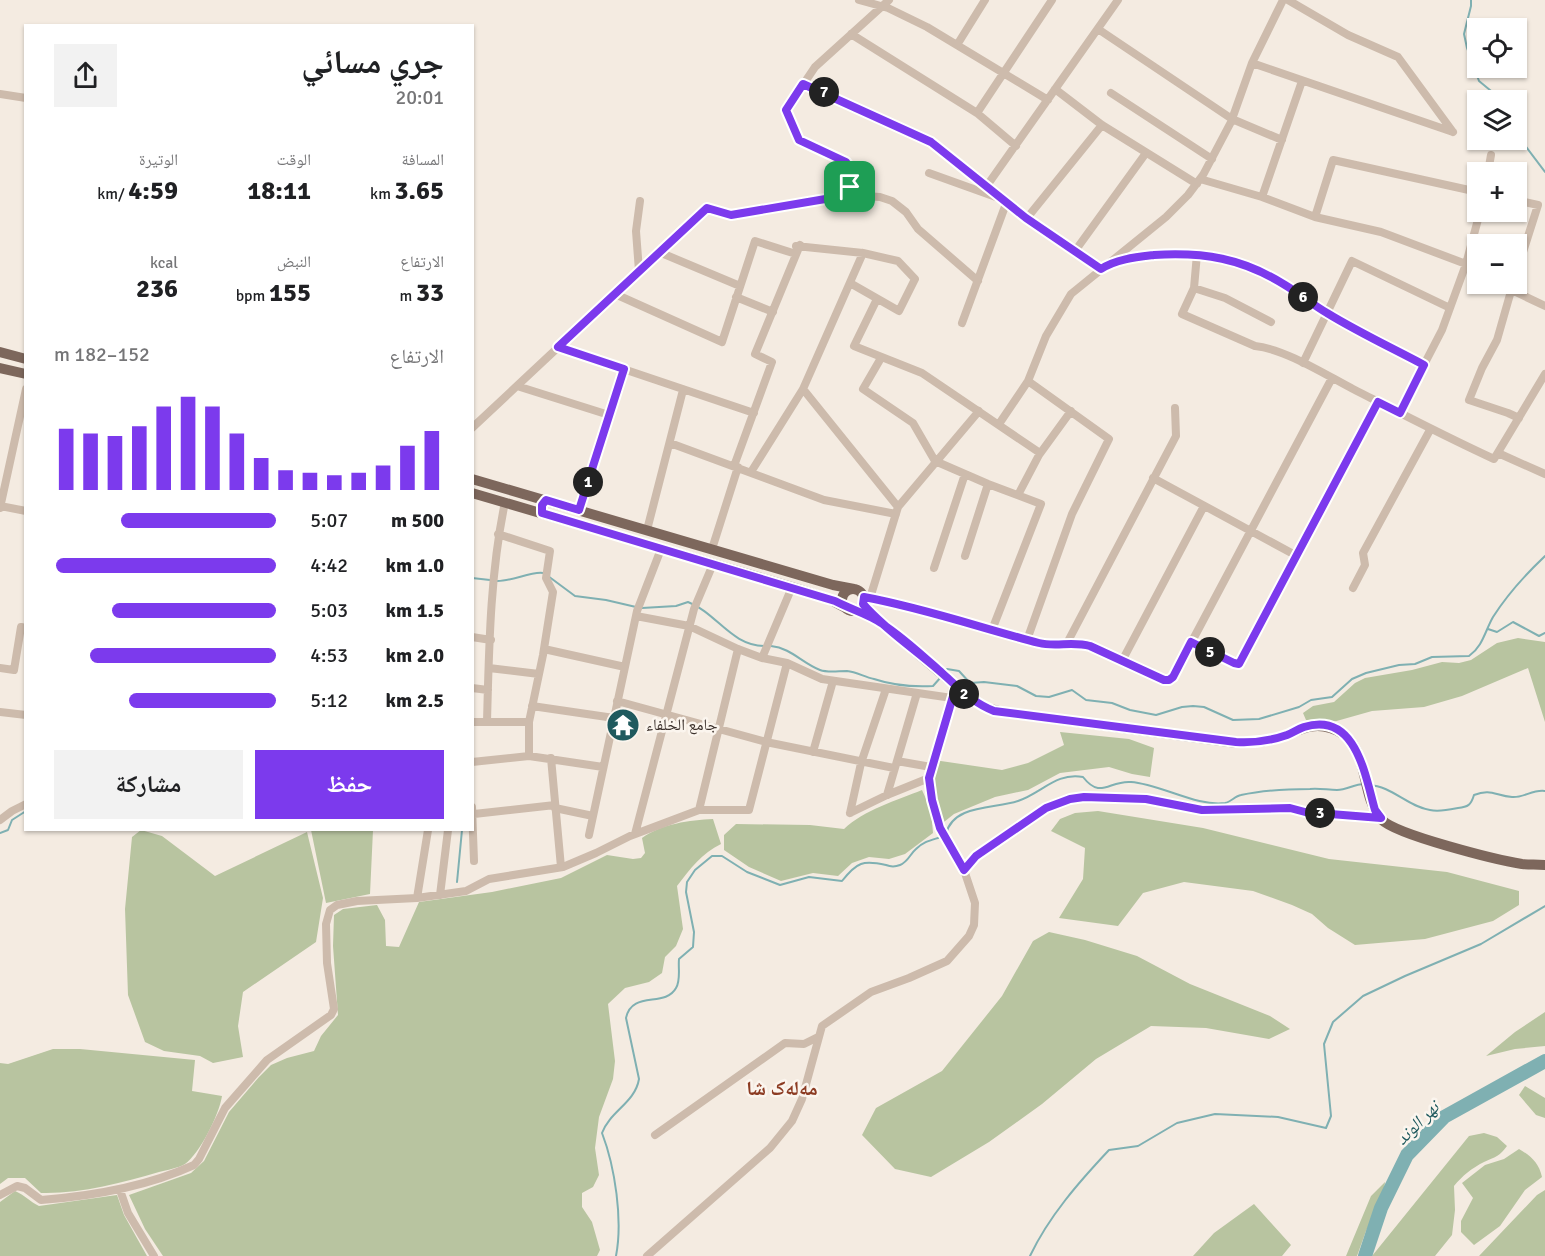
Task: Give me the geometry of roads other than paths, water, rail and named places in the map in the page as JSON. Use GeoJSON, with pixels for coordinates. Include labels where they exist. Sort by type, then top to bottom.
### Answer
{"type":"FeatureCollection","features":[{"type":"Feature","properties":{"kind":"main road"},"geometry":{"type":"LineString","coordinates":[[0,352],[24,358]]}},
{"type":"Feature","properties":{"kind":"main road"},"geometry":{"type":"LineString","coordinates":[[0,368],[24,374]]}},
{"type":"Feature","properties":{"kind":"main road"},"geometry":{"type":"LineString","coordinates":[[474,480],[833,585],[861,591],[881,623]]}},
{"type":"Feature","properties":{"kind":"main road"},"geometry":{"type":"LineString","coordinates":[[474,494],[830,599],[881,623],[975,702],[1001,712],[1236,742],[1268,741],[1311,726],[1328,727],[1340,732],[1354,745],[1375,810],[1383,821],[1401,831],[1455,848],[1521,864],[1545,865]]}},
{"type":"Feature","properties":{"kind":"main road"},"geometry":{"type":"LineString","coordinates":[[525,508],[530,501],[530,495]]}},
{"type":"Feature","properties":{"kind":"main road"},"geometry":{"type":"LineString","coordinates":[[542,513],[542,505],[546,500]]}},
{"type":"Feature","properties":{"kind":"main road"},"geometry":{"type":"LineString","coordinates":[[854,589],[848,590],[843,595],[843,602],[849,609],[859,609],[866,600]]}},
{"type":"Feature","properties":{"kind":"street"},"geometry":{"type":"LineString","coordinates":[[859,0],[885,3],[1048,100]]}},
{"type":"Feature","properties":{"kind":"street"},"geometry":{"type":"LineString","coordinates":[[957,45],[984,0]]}},
{"type":"Feature","properties":{"kind":"street"},"geometry":{"type":"LineString","coordinates":[[977,113],[1052,0]]}},
{"type":"Feature","properties":{"kind":"street"},"geometry":{"type":"LineString","coordinates":[[986,187],[1118,0]]}},
{"type":"Feature","properties":{"kind":"street"},"geometry":{"type":"LineString","coordinates":[[999,424],[1028,381],[1046,336],[1065,302],[1077,287],[1166,217],[1199,181],[1232,119],[1252,63],[1283,0]]}},
{"type":"Feature","properties":{"kind":"street"},"geometry":{"type":"LineString","coordinates":[[1252,63],[1453,132],[1398,57],[1348,35],[1288,0]]}},
{"type":"Feature","properties":{"kind":"street"},"geometry":{"type":"LineString","coordinates":[[849,195],[850,167],[846,162],[799,140],[786,110],[815,67],[885,3]]}},
{"type":"Feature","properties":{"kind":"street"},"geometry":{"type":"LineString","coordinates":[[1098,29],[1232,119],[1282,140]]}},
{"type":"Feature","properties":{"kind":"street"},"geometry":{"type":"LineString","coordinates":[[850,34],[977,113],[1016,146]]}},
{"type":"Feature","properties":{"kind":"street"},"geometry":{"type":"LineString","coordinates":[[1262,197],[1302,81]]}},
{"type":"Feature","properties":{"kind":"street"},"geometry":{"type":"LineString","coordinates":[[803,84],[931,142],[1026,218],[1104,267],[1148,256],[1197,254],[1224,258],[1284,284],[1327,313],[1424,365]]}},
{"type":"Feature","properties":{"kind":"street"},"geometry":{"type":"LineString","coordinates":[[1055,89],[1102,125],[1146,153],[1199,181],[1262,197],[1315,216],[1382,232],[1466,264]]}},
{"type":"Feature","properties":{"kind":"street"},"geometry":{"type":"LineString","coordinates":[[1112,93],[1212,159]]}},
{"type":"Feature","properties":{"kind":"street"},"geometry":{"type":"LineString","coordinates":[[0,94],[24,98]]}},
{"type":"Feature","properties":{"kind":"street"},"geometry":{"type":"LineString","coordinates":[[1026,218],[1102,125]]}},
{"type":"Feature","properties":{"kind":"street"},"geometry":{"type":"LineString","coordinates":[[1075,250],[1146,153]]}},
{"type":"Feature","properties":{"kind":"street"},"geometry":{"type":"LineString","coordinates":[[1490,162],[1491,155]]}},
{"type":"Feature","properties":{"kind":"street"},"geometry":{"type":"LineString","coordinates":[[1315,216],[1333,160],[1467,190]]}},
{"type":"Feature","properties":{"kind":"street"},"geometry":{"type":"LineString","coordinates":[[929,173],[1006,201]]}},
{"type":"Feature","properties":{"kind":"street"},"geometry":{"type":"LineString","coordinates":[[474,426],[707,208],[731,215],[849,195],[880,197],[892,201],[906,212],[918,229],[978,280]]}},
{"type":"Feature","properties":{"kind":"street"},"geometry":{"type":"LineString","coordinates":[[639,271],[636,231],[640,201]]}},
{"type":"Feature","properties":{"kind":"street"},"geometry":{"type":"LineString","coordinates":[[962,323],[1006,201]]}},
{"type":"Feature","properties":{"kind":"street"},"geometry":{"type":"LineString","coordinates":[[1527,202],[1538,205],[1527,240]]}},
{"type":"Feature","properties":{"kind":"street"},"geometry":{"type":"LineString","coordinates":[[1400,413],[1442,330],[1466,264],[1477,222]]}},
{"type":"Feature","properties":{"kind":"street"},"geometry":{"type":"LineString","coordinates":[[615,294],[722,342],[755,241],[796,255]]}},
{"type":"Feature","properties":{"kind":"street"},"geometry":{"type":"LineString","coordinates":[[782,250],[800,245],[863,253],[898,261],[915,279],[899,311],[850,284]]}},
{"type":"Feature","properties":{"kind":"street"},"geometry":{"type":"LineString","coordinates":[[712,549],[753,413],[772,362],[755,354],[800,245]]}},
{"type":"Feature","properties":{"kind":"street"},"geometry":{"type":"LineString","coordinates":[[659,252],[740,286]]}},
{"type":"Feature","properties":{"kind":"street"},"geometry":{"type":"LineString","coordinates":[[752,472],[804,389],[863,253]]}},
{"type":"Feature","properties":{"kind":"street"},"geometry":{"type":"LineString","coordinates":[[1197,254],[1194,288],[1182,314],[1256,346],[1303,363],[1430,430],[1494,459],[1545,374]]}},
{"type":"Feature","properties":{"kind":"street"},"geometry":{"type":"LineString","coordinates":[[1303,363],[1353,261],[1450,308]]}},
{"type":"Feature","properties":{"kind":"street"},"geometry":{"type":"LineString","coordinates":[[1194,288],[1225,298],[1271,322]]}},
{"type":"Feature","properties":{"kind":"street"},"geometry":{"type":"LineString","coordinates":[[1510,294],[1497,340],[1469,400],[1519,418]]}},
{"type":"Feature","properties":{"kind":"street"},"geometry":{"type":"LineString","coordinates":[[1524,294],[1545,306]]}},
{"type":"Feature","properties":{"kind":"street"},"geometry":{"type":"LineString","coordinates":[[736,297],[773,312]]}},
{"type":"Feature","properties":{"kind":"street"},"geometry":{"type":"LineString","coordinates":[[877,299],[854,346],[922,373],[1041,453]]}},
{"type":"Feature","properties":{"kind":"street"},"geometry":{"type":"LineString","coordinates":[[558,347],[753,413]]}},
{"type":"Feature","properties":{"kind":"street"},"geometry":{"type":"LineString","coordinates":[[881,358],[862,389],[913,423],[935,461],[1041,504],[992,630]]}},
{"type":"Feature","properties":{"kind":"street"},"geometry":{"type":"LineString","coordinates":[[579,510],[624,369]]}},
{"type":"Feature","properties":{"kind":"street"},"geometry":{"type":"LineString","coordinates":[[979,411],[943,456],[935,461],[897,511],[866,600],[899,603],[1050,645],[1090,646],[1162,680],[1169,680],[1173,677],[1332,378]]}},
{"type":"Feature","properties":{"kind":"street"},"geometry":{"type":"LineString","coordinates":[[1027,640],[1072,514],[1109,439],[1028,381]]}},
{"type":"Feature","properties":{"kind":"street"},"geometry":{"type":"LineString","coordinates":[[518,386],[609,415]]}},
{"type":"Feature","properties":{"kind":"street"},"geometry":{"type":"LineString","coordinates":[[804,389],[897,511]]}},
{"type":"Feature","properties":{"kind":"street"},"geometry":{"type":"LineString","coordinates":[[647,530],[684,390]]}},
{"type":"Feature","properties":{"kind":"street"},"geometry":{"type":"LineString","coordinates":[[24,397],[1,493],[0,507],[24,511]]}},
{"type":"Feature","properties":{"kind":"street"},"geometry":{"type":"LineString","coordinates":[[1191,642],[1234,663],[1241,662],[1378,402]]}},
{"type":"Feature","properties":{"kind":"street"},"geometry":{"type":"LineString","coordinates":[[1066,645],[1176,436],[1175,408]]}},
{"type":"Feature","properties":{"kind":"street"},"geometry":{"type":"LineString","coordinates":[[1018,495],[1041,453],[1071,411]]}},
{"type":"Feature","properties":{"kind":"street"},"geometry":{"type":"LineString","coordinates":[[1353,588],[1365,565],[1363,553],[1430,430]]}},
{"type":"Feature","properties":{"kind":"street"},"geometry":{"type":"LineString","coordinates":[[670,443],[824,500],[897,511]]}},
{"type":"Feature","properties":{"kind":"street"},"geometry":{"type":"LineString","coordinates":[[1498,453],[1545,474]]}},
{"type":"Feature","properties":{"kind":"street"},"geometry":{"type":"LineString","coordinates":[[934,568],[965,474]]}},
{"type":"Feature","properties":{"kind":"street"},"geometry":{"type":"LineString","coordinates":[[1153,478],[1297,556]]}},
{"type":"Feature","properties":{"kind":"street"},"geometry":{"type":"LineString","coordinates":[[965,556],[988,484]]}},
{"type":"Feature","properties":{"kind":"street"},"geometry":{"type":"LineString","coordinates":[[488,722],[493,581],[498,534],[505,502]]}},
{"type":"Feature","properties":{"kind":"street"},"geometry":{"type":"LineString","coordinates":[[1122,661],[1204,506]]}},
{"type":"Feature","properties":{"kind":"street"},"geometry":{"type":"LineString","coordinates":[[498,534],[550,551],[547,574],[553,592],[529,722],[529,756]]}},
{"type":"Feature","properties":{"kind":"street"},"geometry":{"type":"LineString","coordinates":[[589,835],[637,610],[661,549]]}},
{"type":"Feature","properties":{"kind":"street"},"geometry":{"type":"LineString","coordinates":[[635,834],[695,605],[713,564]]}},
{"type":"Feature","properties":{"kind":"street"},"geometry":{"type":"LineString","coordinates":[[762,658],[792,587]]}},
{"type":"Feature","properties":{"kind":"street"},"geometry":{"type":"LineString","coordinates":[[637,610],[689,626],[738,649],[762,658],[786,663],[822,679],[952,698]]}},
{"type":"Feature","properties":{"kind":"street"},"geometry":{"type":"LineString","coordinates":[[0,668],[14,670],[21,627],[24,628]]}},
{"type":"Feature","properties":{"kind":"street"},"geometry":{"type":"LineString","coordinates":[[474,637],[491,640]]}},
{"type":"Feature","properties":{"kind":"street"},"geometry":{"type":"LineString","coordinates":[[544,649],[625,667]]}},
{"type":"Feature","properties":{"kind":"street"},"geometry":{"type":"LineString","coordinates":[[699,810],[738,649]]}},
{"type":"Feature","properties":{"kind":"street"},"geometry":{"type":"LineString","coordinates":[[0,1195],[17,1186],[25,1188],[41,1200],[72,1198],[120,1190],[194,1165],[225,1108],[267,1060],[331,1015],[334,1009],[327,963],[326,924],[330,910],[337,905],[357,901],[417,898],[466,891],[489,879],[561,867],[635,834],[699,810],[749,810],[786,663]]}},
{"type":"Feature","properties":{"kind":"street"},"geometry":{"type":"LineString","coordinates":[[489,668],[539,674]]}},
{"type":"Feature","properties":{"kind":"street"},"geometry":{"type":"LineString","coordinates":[[813,752],[833,681]]}},
{"type":"Feature","properties":{"kind":"street"},"geometry":{"type":"LineString","coordinates":[[647,1256],[770,1148],[792,1121],[802,1099],[822,1026],[872,992],[946,961],[969,936],[974,925],[975,903],[964,870],[940,828],[929,778],[952,698],[953,683]]}},
{"type":"Feature","properties":{"kind":"street"},"geometry":{"type":"LineString","coordinates":[[474,688],[488,690]]}},
{"type":"Feature","properties":{"kind":"street"},"geometry":{"type":"LineString","coordinates":[[886,688],[861,763],[850,813],[929,778]]}},
{"type":"Feature","properties":{"kind":"street"},"geometry":{"type":"LineString","coordinates":[[888,795],[917,693]]}},
{"type":"Feature","properties":{"kind":"street"},"geometry":{"type":"LineString","coordinates":[[617,700],[766,742],[861,763],[932,767]]}},
{"type":"Feature","properties":{"kind":"street"},"geometry":{"type":"LineString","coordinates":[[532,706],[614,718]]}},
{"type":"Feature","properties":{"kind":"street"},"geometry":{"type":"LineString","coordinates":[[0,712],[24,716]]}},
{"type":"Feature","properties":{"kind":"street"},"geometry":{"type":"LineString","coordinates":[[474,722],[529,722]]}},
{"type":"Feature","properties":{"kind":"street"},"geometry":{"type":"LineString","coordinates":[[474,762],[529,756],[603,767]]}},
{"type":"Feature","properties":{"kind":"street"},"geometry":{"type":"LineString","coordinates":[[551,758],[561,867]]}},
{"type":"Feature","properties":{"kind":"street"},"geometry":{"type":"LineString","coordinates":[[964,870],[976,856],[1046,808],[1070,799],[1084,797],[1146,799],[1202,810],[1290,808],[1305,812],[1381,818]]}},
{"type":"Feature","properties":{"kind":"street"},"geometry":{"type":"LineString","coordinates":[[0,820],[24,805]]}},
{"type":"Feature","properties":{"kind":"street"},"geometry":{"type":"LineString","coordinates":[[474,810],[555,807],[593,816]]}},
{"type":"Feature","properties":{"kind":"street"},"geometry":{"type":"LineString","coordinates":[[417,898],[428,831]]}},
{"type":"Feature","properties":{"kind":"street"},"geometry":{"type":"LineString","coordinates":[[440,895],[448,831]]}},
{"type":"Feature","properties":{"kind":"street"},"geometry":{"type":"LineString","coordinates":[[473,831],[474,861]]}},
{"type":"Feature","properties":{"kind":"street"},"geometry":{"type":"LineString","coordinates":[[655,1135],[785,1043],[804,1044],[818,1037]]}},
{"type":"Feature","properties":{"kind":"street"},"geometry":{"type":"LineString","coordinates":[[120,1190],[128,1213],[154,1256]]}},
{"type":"Feature","properties":{"kind":"waterway"},"geometry":{"type":"LineString","coordinates":[[1471,0],[1464,34],[1479,81],[1490,90]]}},
{"type":"Feature","properties":{"kind":"waterway"},"geometry":{"type":"LineString","coordinates":[[1527,148],[1545,172]]}},
{"type":"Feature","properties":{"kind":"waterway"},"geometry":{"type":"LineString","coordinates":[[945,673],[947,669],[959,671],[970,683],[984,682],[1017,686],[1036,696],[1049,697],[1072,690],[1086,700],[1112,703],[1130,710],[1156,715],[1193,706],[1204,707],[1233,720],[1259,719],[1299,707],[1311,700],[1332,697],[1352,679],[1366,673],[1399,665],[1415,664],[1432,657],[1469,656],[1481,643],[1493,617],[1504,601],[1545,556]]}},
{"type":"Feature","properties":{"kind":"waterway"},"geometry":{"type":"LineString","coordinates":[[496,581],[543,573]]}},
{"type":"Feature","properties":{"kind":"waterway"},"geometry":{"type":"LineString","coordinates":[[548,576],[575,596],[636,607]]}},
{"type":"Feature","properties":{"kind":"waterway"},"geometry":{"type":"LineString","coordinates":[[474,578],[490,580]]}},
{"type":"Feature","properties":{"kind":"waterway"},"geometry":{"type":"LineString","coordinates":[[642,608],[676,606],[688,602],[743,641],[765,646]]}},
{"type":"Feature","properties":{"kind":"waterway"},"geometry":{"type":"LineString","coordinates":[[1488,629],[1497,632],[1513,622],[1539,636],[1545,633]]}},
{"type":"Feature","properties":{"kind":"waterway"},"geometry":{"type":"LineString","coordinates":[[771,646],[785,650],[823,671],[847,671],[881,681],[911,686],[933,686],[941,677]]}},
{"type":"Feature","properties":{"kind":"waterway"},"geometry":{"type":"LineString","coordinates":[[946,834],[950,824],[966,812],[1018,801],[1057,780],[1073,776],[1083,777],[1089,784],[1100,788],[1131,782],[1214,803],[1225,803],[1239,796],[1258,792],[1293,789],[1341,790],[1364,784]]}},
{"type":"Feature","properties":{"kind":"waterway"},"geometry":{"type":"LineString","coordinates":[[1369,785],[1385,789],[1414,805],[1437,811],[1467,806],[1474,795],[1480,793],[1489,792],[1516,797],[1536,791],[1545,791]]}},
{"type":"Feature","properties":{"kind":"waterway"},"geometry":{"type":"LineString","coordinates":[[0,833],[8,830],[12,820],[24,812]]}},
{"type":"Feature","properties":{"kind":"waterway"},"geometry":{"type":"LineString","coordinates":[[457,882],[462,831]]}},
{"type":"Feature","properties":{"kind":"waterway"},"geometry":{"type":"LineString","coordinates":[[616,1256],[619,1226],[617,1194],[611,1162],[602,1133],[606,1125],[633,1094],[639,1079],[626,1018],[629,1009],[642,1001],[671,994],[678,981],[679,959],[693,947],[694,932],[686,892],[687,882],[695,870],[712,856],[722,856],[747,872],[780,885],[809,877],[842,881],[856,866],[861,864],[900,865],[922,844],[941,837]]}},
{"type":"Feature","properties":{"kind":"waterway"},"geometry":{"type":"LineString","coordinates":[[1030,1256],[1055,1213],[1109,1150],[1138,1146],[1177,1123],[1215,1114],[1278,1117],[1326,1128],[1331,1116],[1324,1044],[1333,1022],[1363,996],[1481,944],[1545,906]]}},
{"type":"Feature","properties":{"kind":"waterway","name":"نهر الوند"},"geometry":{"type":"LineString","coordinates":[[1365,1256],[1381,1208],[1407,1155],[1444,1117],[1545,1061]]}},
{"type":"Feature","properties":{"kind":"place","name":"جامع الخلفاء"},"geometry":{"type":"Point","coordinates":[623,725]}},
{"type":"Feature","properties":{"kind":"district","name":"مەلەک شا"},"geometry":{"type":"Point","coordinates":[782,1088]}}]}
